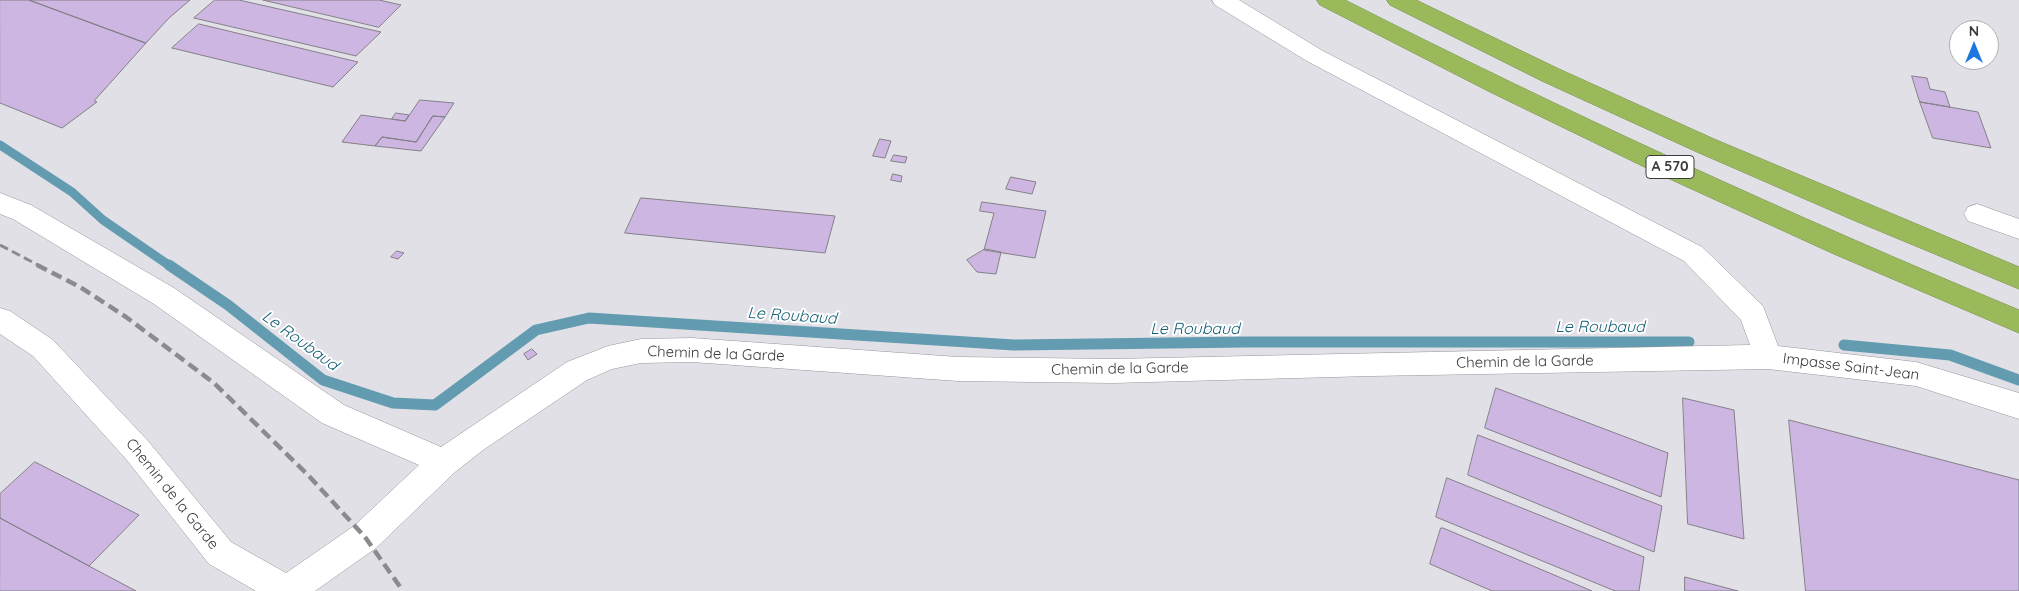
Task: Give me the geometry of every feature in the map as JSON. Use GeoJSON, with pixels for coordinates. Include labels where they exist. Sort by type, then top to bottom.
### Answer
{"type":"FeatureCollection","features":[{"type":"Feature","properties":{"kind":"highway","name":"A 570"},"geometry":{"type":"LineString","coordinates":[[1328,0],[1422,49],[1574,123],[1756,207],[2019,322]]}},
{"type":"Feature","properties":{"kind":"highway","name":"A 570"},"geometry":{"type":"LineString","coordinates":[[1398,0],[1589,92],[1777,177],[2019,278]]}},
{"type":"Feature","properties":{"kind":"street"},"geometry":{"type":"LineString","coordinates":[[1223,0],[1315,56],[1694,254],[1753,314],[1768,357]]}},
{"type":"Feature","properties":{"kind":"street"},"geometry":{"type":"LineString","coordinates":[[0,202],[22,212],[164,296],[333,414],[444,462]]}},
{"type":"Feature","properties":{"kind":"street"},"geometry":{"type":"LineString","coordinates":[[1977,214],[2019,229]]}},
{"type":"Feature","properties":{"kind":"street","name":"Chemin de la Garde"},"geometry":{"type":"LineString","coordinates":[[0,319],[44,348],[137,450],[220,553],[287,591],[365,537],[444,462],[472,441],[577,371],[608,358],[641,351],[692,350],[958,369],[1113,371],[1768,357]]}},
{"type":"Feature","properties":{"kind":"street","name":"Impasse Saint-Jean"},"geometry":{"type":"LineString","coordinates":[[1768,357],[1916,374],[2019,406]]}},
{"type":"Feature","properties":{"kind":"building"},"geometry":{"type":"Polygon","coordinates":[[[0,0],[29,0],[146,43],[94,101],[97,102],[62,128],[0,103],[0,0]]]}},
{"type":"Feature","properties":{"kind":"building"},"geometry":{"type":"Polygon","coordinates":[[[29,0],[190,0],[169,18],[146,43],[29,0]]]}},
{"type":"Feature","properties":{"kind":"building"},"geometry":{"type":"Polygon","coordinates":[[[215,0],[239,0],[381,32],[356,56],[194,18],[215,0]]]}},
{"type":"Feature","properties":{"kind":"building"},"geometry":{"type":"Polygon","coordinates":[[[263,0],[379,0],[401,5],[379,27],[263,0]]]}},
{"type":"Feature","properties":{"kind":"building"},"geometry":{"type":"Polygon","coordinates":[[[199,24],[358,62],[333,87],[172,48],[199,24]]]}},
{"type":"Feature","properties":{"kind":"building"},"geometry":{"type":"Polygon","coordinates":[[[1912,76],[1927,78],[1930,89],[1945,92],[1950,107],[1920,102],[1912,76]]]}},
{"type":"Feature","properties":{"kind":"building"},"geometry":{"type":"Polygon","coordinates":[[[420,100],[454,103],[445,117],[433,116],[416,142],[382,137],[375,146],[342,142],[361,115],[405,121],[420,100]]]}},
{"type":"Feature","properties":{"kind":"building"},"geometry":{"type":"Polygon","coordinates":[[[1920,102],[1978,112],[1991,148],[1933,138],[1920,102]]]}},
{"type":"Feature","properties":{"kind":"building"},"geometry":{"type":"Polygon","coordinates":[[[396,113],[409,115],[405,121],[392,119],[396,113]]]}},
{"type":"Feature","properties":{"kind":"building"},"geometry":{"type":"Polygon","coordinates":[[[433,116],[445,117],[421,151],[375,146],[382,137],[416,142],[433,116]]]}},
{"type":"Feature","properties":{"kind":"building"},"geometry":{"type":"Polygon","coordinates":[[[880,139],[891,141],[885,158],[873,156],[880,139]]]}},
{"type":"Feature","properties":{"kind":"building"},"geometry":{"type":"Polygon","coordinates":[[[894,155],[907,157],[905,163],[891,161],[894,155]]]}},
{"type":"Feature","properties":{"kind":"building"},"geometry":{"type":"Polygon","coordinates":[[[893,174],[902,176],[901,182],[891,180],[893,174]]]}},
{"type":"Feature","properties":{"kind":"building"},"geometry":{"type":"Polygon","coordinates":[[[1011,177],[1036,182],[1032,194],[1006,189],[1011,177]]]}},
{"type":"Feature","properties":{"kind":"building"},"geometry":{"type":"Polygon","coordinates":[[[641,198],[835,216],[825,253],[625,233],[641,198]]]}},
{"type":"Feature","properties":{"kind":"building"},"geometry":{"type":"Polygon","coordinates":[[[982,202],[1046,211],[1035,258],[984,250],[994,213],[980,211],[982,202]]]}},
{"type":"Feature","properties":{"kind":"building"},"geometry":{"type":"Polygon","coordinates":[[[985,249],[1001,252],[996,274],[977,272],[967,260],[985,249]]]}},
{"type":"Feature","properties":{"kind":"building"},"geometry":{"type":"Polygon","coordinates":[[[397,251],[404,253],[398,259],[391,257],[397,251]]]}},
{"type":"Feature","properties":{"kind":"building"},"geometry":{"type":"Polygon","coordinates":[[[532,349],[537,354],[528,360],[524,354],[532,349]]]}},
{"type":"Feature","properties":{"kind":"building"},"geometry":{"type":"Polygon","coordinates":[[[1496,388],[1668,453],[1661,497],[1485,428],[1496,388]]]}},
{"type":"Feature","properties":{"kind":"building"},"geometry":{"type":"Polygon","coordinates":[[[1683,398],[1734,410],[1744,539],[1688,524],[1683,398]]]}},
{"type":"Feature","properties":{"kind":"building"},"geometry":{"type":"Polygon","coordinates":[[[1789,420],[2019,480],[2019,591],[1806,591],[1789,420]]]}},
{"type":"Feature","properties":{"kind":"building"},"geometry":{"type":"Polygon","coordinates":[[[1478,435],[1662,506],[1654,552],[1468,475],[1478,435]]]}},
{"type":"Feature","properties":{"kind":"building"},"geometry":{"type":"Polygon","coordinates":[[[35,462],[139,515],[89,566],[0,518],[0,494],[35,462]]]}},
{"type":"Feature","properties":{"kind":"building"},"geometry":{"type":"Polygon","coordinates":[[[1447,478],[1644,557],[1639,591],[1615,591],[1436,517],[1447,478]]]}},
{"type":"Feature","properties":{"kind":"building"},"geometry":{"type":"Polygon","coordinates":[[[0,518],[89,566],[136,591],[0,591],[0,518]]]}},
{"type":"Feature","properties":{"kind":"building"},"geometry":{"type":"Polygon","coordinates":[[[1441,528],[1592,591],[1492,591],[1430,564],[1441,528]]]}},
{"type":"Feature","properties":{"kind":"building"},"geometry":{"type":"Polygon","coordinates":[[[1685,577],[1738,591],[1685,591],[1685,577]]]}},
{"type":"Feature","properties":{"kind":"waterway","name":"Le Roubaud"},"geometry":{"type":"LineString","coordinates":[[0,145],[72,192],[103,220],[170,266]]}},
{"type":"Feature","properties":{"kind":"waterway","name":"Le Roubaud"},"geometry":{"type":"LineString","coordinates":[[169,265],[228,305],[323,380],[393,403],[435,405],[536,330],[589,318],[1014,345],[1246,342],[1689,342]]}},
{"type":"Feature","properties":{"kind":"waterway","name":"Le Roubaud"},"geometry":{"type":"LineString","coordinates":[[1844,345],[1950,355],[2019,380]]}},
{"type":"Feature","properties":{"kind":"railway"},"geometry":{"type":"LineString","coordinates":[[0,245],[40,266]]}},
{"type":"Feature","properties":{"kind":"railway"},"geometry":{"type":"LineString","coordinates":[[37,265],[80,287],[126,317],[214,383],[308,475],[365,537],[403,591]]}}]}
